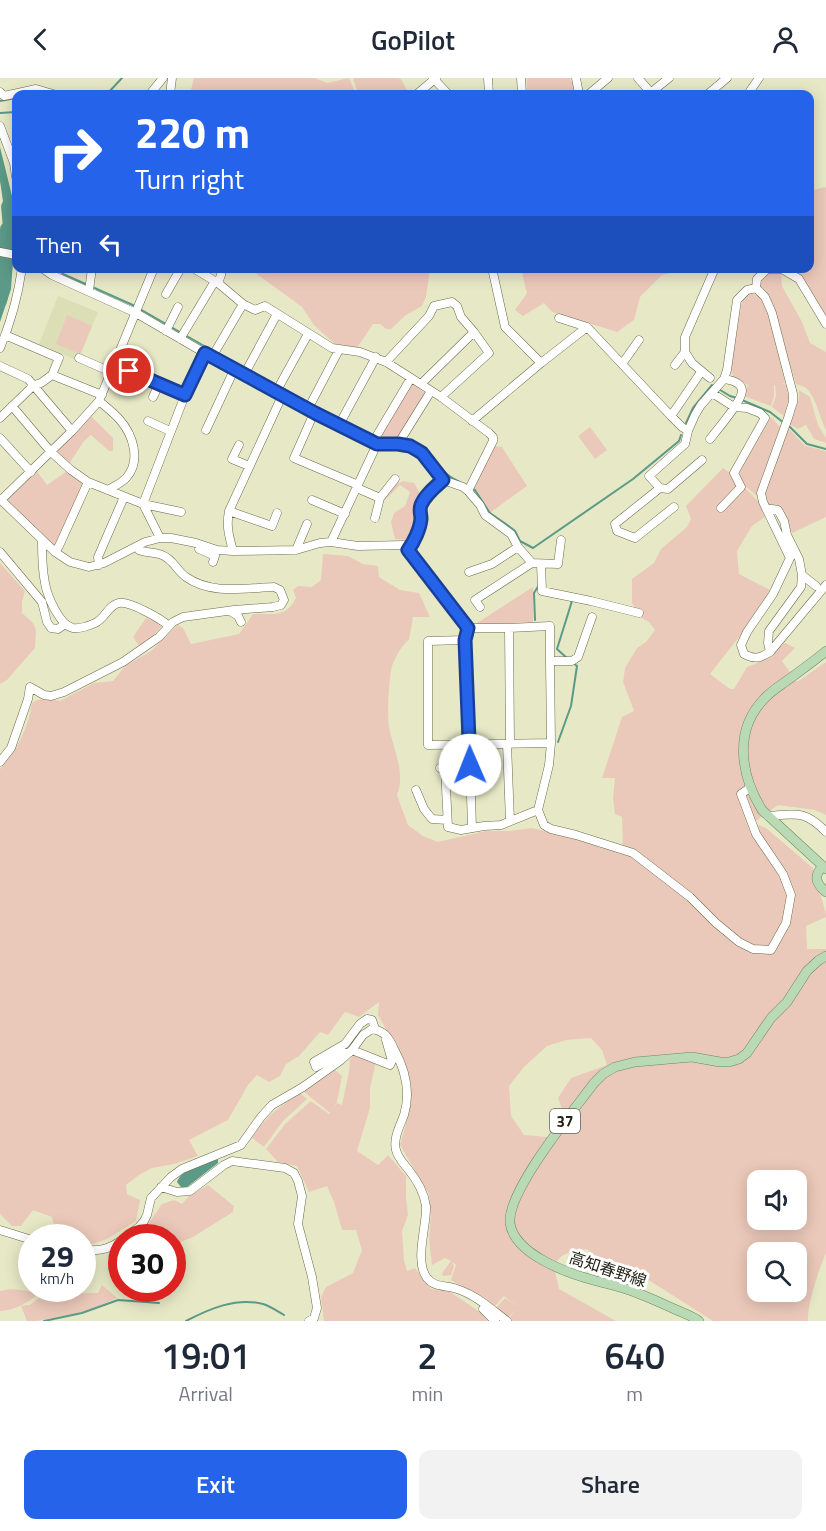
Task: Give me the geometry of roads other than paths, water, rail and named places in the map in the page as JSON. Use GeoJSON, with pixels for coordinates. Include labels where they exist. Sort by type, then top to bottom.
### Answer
{"type":"FeatureCollection","features":[{"type":"Feature","properties":{"kind":"main road"},"geometry":{"type":"LineString","coordinates":[[826,651],[773,691],[757,708],[744,740],[745,771],[756,801],[768,816],[824,868],[819,870],[816,878],[819,886],[826,892]]}},
{"type":"Feature","properties":{"kind":"main road","name":"高知春野線"},"geometry":{"type":"LineString","coordinates":[[699,1321],[636,1292],[570,1274],[550,1265],[529,1251],[514,1235],[510,1223],[511,1211],[541,1153],[603,1074],[615,1066],[635,1062],[692,1057],[720,1062],[738,1059],[747,1053],[771,1018],[787,1002],[807,971],[826,956]]}},
{"type":"Feature","properties":{"kind":"street"},"geometry":{"type":"LineString","coordinates":[[153,90],[163,78]]}},
{"type":"Feature","properties":{"kind":"street"},"geometry":{"type":"LineString","coordinates":[[421,90],[434,78],[444,90]]}},
{"type":"Feature","properties":{"kind":"street"},"geometry":{"type":"LineString","coordinates":[[594,90],[608,78]]}},
{"type":"Feature","properties":{"kind":"street"},"geometry":{"type":"LineString","coordinates":[[655,90],[669,78]]}},
{"type":"Feature","properties":{"kind":"street"},"geometry":{"type":"LineString","coordinates":[[713,90],[727,78]]}},
{"type":"Feature","properties":{"kind":"street"},"geometry":{"type":"LineString","coordinates":[[0,126],[12,158]]}},
{"type":"Feature","properties":{"kind":"street"},"geometry":{"type":"LineString","coordinates":[[0,348],[11,319],[21,273]]}},
{"type":"Feature","properties":{"kind":"street"},"geometry":{"type":"LineString","coordinates":[[58,273],[137,310],[180,339],[311,411],[341,421],[376,441],[400,441],[422,453],[443,480],[468,490],[485,515],[511,534],[518,547],[532,563]]}},
{"type":"Feature","properties":{"kind":"street"},"geometry":{"type":"LineString","coordinates":[[89,286],[91,273]]}},
{"type":"Feature","properties":{"kind":"street"},"geometry":{"type":"LineString","coordinates":[[152,273],[100,398],[72,431],[1,500],[55,552],[70,562],[89,567],[104,563],[145,542],[160,538],[171,538],[217,550],[233,551],[296,550],[331,542],[358,546],[405,545],[468,628]]}},
{"type":"Feature","properties":{"kind":"street"},"geometry":{"type":"LineString","coordinates":[[166,294],[179,273]]}},
{"type":"Feature","properties":{"kind":"street"},"geometry":{"type":"LineString","coordinates":[[202,273],[217,282],[243,304],[255,310],[265,306],[332,348],[360,352],[386,362],[441,397],[489,433],[493,441],[468,490]]}},
{"type":"Feature","properties":{"kind":"street"},"geometry":{"type":"LineString","coordinates":[[180,339],[221,273]]}},
{"type":"Feature","properties":{"kind":"street"},"geometry":{"type":"LineString","coordinates":[[493,273],[506,327],[541,363]]}},
{"type":"Feature","properties":{"kind":"street"},"geometry":{"type":"LineString","coordinates":[[710,378],[692,363],[686,352],[685,337],[713,273]]}},
{"type":"Feature","properties":{"kind":"street"},"geometry":{"type":"LineString","coordinates":[[756,288],[757,279],[764,273]]}},
{"type":"Feature","properties":{"kind":"street"},"geometry":{"type":"LineString","coordinates":[[789,273],[799,279],[826,324]]}},
{"type":"Feature","properties":{"kind":"street"},"geometry":{"type":"LineString","coordinates":[[702,460],[668,489],[660,488],[649,476],[685,444],[688,431],[700,405],[724,379],[738,300],[747,290],[756,288]]}},
{"type":"Feature","properties":{"kind":"street"},"geometry":{"type":"LineString","coordinates":[[756,288],[765,297],[771,313],[793,394],[793,402],[761,493],[790,558],[773,594],[747,632],[741,645],[744,654],[753,658],[771,652],[826,585]]}},
{"type":"Feature","properties":{"kind":"street"},"geometry":{"type":"LineString","coordinates":[[386,362],[429,316],[435,306],[452,302],[489,353],[441,397]]}},
{"type":"Feature","properties":{"kind":"street"},"geometry":{"type":"LineString","coordinates":[[160,538],[143,504],[185,395],[208,355],[243,304]]}},
{"type":"Feature","properties":{"kind":"street"},"geometry":{"type":"LineString","coordinates":[[166,330],[178,307]]}},
{"type":"Feature","properties":{"kind":"street"},"geometry":{"type":"LineString","coordinates":[[244,375],[277,314]]}},
{"type":"Feature","properties":{"kind":"street"},"geometry":{"type":"LineString","coordinates":[[559,318],[587,327],[688,431]]}},
{"type":"Feature","properties":{"kind":"street"},"geometry":{"type":"LineString","coordinates":[[472,421],[587,327]]}},
{"type":"Feature","properties":{"kind":"street"},"geometry":{"type":"LineString","coordinates":[[421,384],[474,332]]}},
{"type":"Feature","properties":{"kind":"street"},"geometry":{"type":"LineString","coordinates":[[233,551],[227,522],[229,511],[279,394],[308,334]]}},
{"type":"Feature","properties":{"kind":"street"},"geometry":{"type":"LineString","coordinates":[[0,418],[34,385],[52,375],[59,358],[5,335]]}},
{"type":"Feature","properties":{"kind":"street"},"geometry":{"type":"LineString","coordinates":[[622,364],[639,340]]}},
{"type":"Feature","properties":{"kind":"street"},"geometry":{"type":"LineString","coordinates":[[339,350],[311,411],[294,458],[380,498]]}},
{"type":"Feature","properties":{"kind":"street"},"geometry":{"type":"LineString","coordinates":[[675,365],[686,352]]}},
{"type":"Feature","properties":{"kind":"street"},"geometry":{"type":"LineString","coordinates":[[341,421],[376,357]]}},
{"type":"Feature","properties":{"kind":"street"},"geometry":{"type":"LineString","coordinates":[[79,358],[159,384],[185,395]]}},
{"type":"Feature","properties":{"kind":"street"},"geometry":{"type":"LineString","coordinates":[[0,366],[28,379],[72,431]]}},
{"type":"Feature","properties":{"kind":"street"},"geometry":{"type":"LineString","coordinates":[[206,430],[234,370]]}},
{"type":"Feature","properties":{"kind":"street"},"geometry":{"type":"LineString","coordinates":[[671,416],[701,372]]}},
{"type":"Feature","properties":{"kind":"street"},"geometry":{"type":"LineString","coordinates":[[52,375],[100,398],[121,420],[133,442],[135,452],[129,475],[108,490]]}},
{"type":"Feature","properties":{"kind":"street"},"geometry":{"type":"LineString","coordinates":[[331,542],[376,441],[411,378]]}},
{"type":"Feature","properties":{"kind":"street"},"geometry":{"type":"LineString","coordinates":[[710,439],[736,405],[742,392],[740,385],[724,379]]}},
{"type":"Feature","properties":{"kind":"street"},"geometry":{"type":"LineString","coordinates":[[153,397],[159,384]]}},
{"type":"Feature","properties":{"kind":"street"},"geometry":{"type":"LineString","coordinates":[[400,441],[431,391]]}},
{"type":"Feature","properties":{"kind":"street"},"geometry":{"type":"LineString","coordinates":[[712,393],[736,405],[760,413],[765,418],[734,473],[741,487],[721,508]]}},
{"type":"Feature","properties":{"kind":"street"},"geometry":{"type":"LineString","coordinates":[[12,406],[51,452],[87,482],[143,504],[181,512]]}},
{"type":"Feature","properties":{"kind":"street"},"geometry":{"type":"LineString","coordinates":[[148,422],[170,431]]}},
{"type":"Feature","properties":{"kind":"street"},"geometry":{"type":"LineString","coordinates":[[0,438],[31,472]]}},
{"type":"Feature","properties":{"kind":"street"},"geometry":{"type":"LineString","coordinates":[[228,468],[238,445]]}},
{"type":"Feature","properties":{"kind":"street"},"geometry":{"type":"LineString","coordinates":[[232,459],[249,466]]}},
{"type":"Feature","properties":{"kind":"street"},"geometry":{"type":"LineString","coordinates":[[375,518],[380,498],[395,479]]}},
{"type":"Feature","properties":{"kind":"street"},"geometry":{"type":"LineString","coordinates":[[408,550],[413,544],[420,523],[423,501],[443,480]]}},
{"type":"Feature","properties":{"kind":"street"},"geometry":{"type":"LineString","coordinates":[[55,552],[87,482]]}},
{"type":"Feature","properties":{"kind":"street"},"geometry":{"type":"LineString","coordinates":[[660,488],[615,524],[617,531],[635,538],[674,507]]}},
{"type":"Feature","properties":{"kind":"street"},"geometry":{"type":"LineString","coordinates":[[99,565],[98,557],[124,497]]}},
{"type":"Feature","properties":{"kind":"street"},"geometry":{"type":"LineString","coordinates":[[311,500],[345,514]]}},
{"type":"Feature","properties":{"kind":"street"},"geometry":{"type":"LineString","coordinates":[[766,507],[778,510],[784,521],[787,535],[799,559],[802,576],[801,587],[770,631],[768,643],[771,652]]}},
{"type":"Feature","properties":{"kind":"street"},"geometry":{"type":"LineString","coordinates":[[229,511],[272,526],[277,513]]}},
{"type":"Feature","properties":{"kind":"street"},"geometry":{"type":"LineString","coordinates":[[296,550],[308,524]]}},
{"type":"Feature","properties":{"kind":"street"},"geometry":{"type":"LineString","coordinates":[[480,607],[475,600],[532,563],[558,564],[561,540]]}},
{"type":"Feature","properties":{"kind":"street"},"geometry":{"type":"LineString","coordinates":[[42,541],[45,583],[60,619],[65,624],[72,628],[80,628],[97,622],[118,603],[126,603],[164,621],[169,626]]}},
{"type":"Feature","properties":{"kind":"street"},"geometry":{"type":"LineString","coordinates":[[200,544],[199,549],[215,556],[213,562]]}},
{"type":"Feature","properties":{"kind":"street"},"geometry":{"type":"LineString","coordinates":[[0,762],[11,748],[30,687],[44,695],[51,696],[64,692],[123,662],[159,637],[173,622],[183,617],[278,606],[284,600],[280,590],[274,587],[215,589],[202,585],[186,578],[170,559],[163,555],[143,552],[137,546]]}},
{"type":"Feature","properties":{"kind":"street"},"geometry":{"type":"LineString","coordinates":[[469,572],[492,564],[518,547]]}},
{"type":"Feature","properties":{"kind":"street"},"geometry":{"type":"LineString","coordinates":[[0,552],[42,602],[46,622],[51,628],[58,630],[65,624]]}},
{"type":"Feature","properties":{"kind":"street"},"geometry":{"type":"LineString","coordinates":[[541,564],[542,591],[639,613]]}},
{"type":"Feature","properties":{"kind":"street"},"geometry":{"type":"LineString","coordinates":[[802,576],[816,586]]}},
{"type":"Feature","properties":{"kind":"street"},"geometry":{"type":"LineString","coordinates":[[230,611],[242,622]]}},
{"type":"Feature","properties":{"kind":"street"},"geometry":{"type":"LineString","coordinates":[[550,661],[572,661],[578,657],[592,617]]}},
{"type":"Feature","properties":{"kind":"street"},"geometry":{"type":"LineString","coordinates":[[468,628],[550,626],[549,765],[538,810],[544,825],[550,829],[633,853],[690,897],[739,942],[753,949],[771,950],[786,923],[791,895],[783,874],[756,834],[741,794],[751,787]]}},
{"type":"Feature","properties":{"kind":"street"},"geometry":{"type":"LineString","coordinates":[[468,628],[465,640],[472,828]]}},
{"type":"Feature","properties":{"kind":"street"},"geometry":{"type":"LineString","coordinates":[[509,628],[510,822]]}},
{"type":"Feature","properties":{"kind":"street"},"geometry":{"type":"LineString","coordinates":[[465,640],[428,641],[428,745],[550,743]]}},
{"type":"Feature","properties":{"kind":"street"},"geometry":{"type":"LineString","coordinates":[[440,768],[445,768],[448,827],[461,830],[484,825],[501,825],[538,810]]}},
{"type":"Feature","properties":{"kind":"street"},"geometry":{"type":"LineString","coordinates":[[416,790],[424,809],[432,819],[447,820]]}},
{"type":"Feature","properties":{"kind":"street"},"geometry":{"type":"LineString","coordinates":[[768,816],[800,813],[819,824],[826,832]]}},
{"type":"Feature","properties":{"kind":"street"},"geometry":{"type":"LineString","coordinates":[[367,1019],[372,1020],[379,1031],[392,1061],[390,1065],[351,1051],[341,1053],[316,1067],[314,1062],[345,1044],[360,1024],[367,1019]]}},
{"type":"Feature","properties":{"kind":"street"},"geometry":{"type":"LineString","coordinates":[[141,1224],[147,1215],[151,1198],[171,1177],[182,1169],[241,1145],[272,1105],[303,1087],[351,1051],[363,1035],[372,1029],[387,1035],[402,1062],[407,1083],[405,1111],[396,1138],[396,1150],[400,1159],[417,1179],[423,1192],[426,1207],[421,1259],[427,1277],[436,1285],[456,1288],[473,1296],[507,1321]]}},
{"type":"Feature","properties":{"kind":"street"},"geometry":{"type":"LineString","coordinates":[[161,1186],[177,1192],[190,1191],[232,1161],[285,1168],[294,1173],[302,1196],[298,1224],[312,1277],[317,1308],[314,1317],[309,1321]]}},
{"type":"Feature","properties":{"kind":"street"},"geometry":{"type":"LineString","coordinates":[[0,1230],[18,1236]]}},
{"type":"Feature","properties":{"kind":"street"},"geometry":{"type":"LineString","coordinates":[[456,1288],[495,1321]]}},
{"type":"Feature","properties":{"kind":"water"},"geometry":{"type":"Polygon","coordinates":[[[0,147],[12,196],[12,248],[3,247],[1,206],[3,201],[0,181],[0,147]]]}},
{"type":"Feature","properties":{"kind":"water"},"geometry":{"type":"Polygon","coordinates":[[[3,259],[12,260],[11,289],[0,322],[0,273],[3,259]]]}},
{"type":"Feature","properties":{"kind":"water"},"geometry":{"type":"Polygon","coordinates":[[[218,1159],[218,1163],[187,1187],[181,1187],[177,1182],[189,1170],[218,1159]]]}},
{"type":"Feature","properties":{"kind":"waterway"},"geometry":{"type":"LineString","coordinates":[[111,90],[122,78]]}},
{"type":"Feature","properties":{"kind":"waterway"},"geometry":{"type":"LineString","coordinates":[[0,101],[12,99]]}},
{"type":"Feature","properties":{"kind":"waterway"},"geometry":{"type":"LineString","coordinates":[[0,113],[12,112]]}},
{"type":"Feature","properties":{"kind":"waterway"},"geometry":{"type":"LineString","coordinates":[[0,301],[6,265],[7,229]]}},
{"type":"Feature","properties":{"kind":"waterway"},"geometry":{"type":"LineString","coordinates":[[62,273],[135,306]]}},
{"type":"Feature","properties":{"kind":"waterway"},"geometry":{"type":"LineString","coordinates":[[140,309],[166,324]]}},
{"type":"Feature","properties":{"kind":"waterway"},"geometry":{"type":"LineString","coordinates":[[171,327],[213,351]]}},
{"type":"Feature","properties":{"kind":"waterway"},"geometry":{"type":"LineString","coordinates":[[218,354],[244,369]]}},
{"type":"Feature","properties":{"kind":"waterway"},"geometry":{"type":"LineString","coordinates":[[249,372],[275,386]]}},
{"type":"Feature","properties":{"kind":"waterway"},"geometry":{"type":"LineString","coordinates":[[686,423],[693,408],[712,385],[737,398]]}},
{"type":"Feature","properties":{"kind":"waterway"},"geometry":{"type":"LineString","coordinates":[[280,389],[307,404]]}},
{"type":"Feature","properties":{"kind":"waterway"},"geometry":{"type":"LineString","coordinates":[[742,400],[770,412],[784,423]]}},
{"type":"Feature","properties":{"kind":"waterway"},"geometry":{"type":"LineString","coordinates":[[312,406],[339,421]]}},
{"type":"Feature","properties":{"kind":"waterway"},"geometry":{"type":"LineString","coordinates":[[789,426],[807,444],[826,449]]}},
{"type":"Feature","properties":{"kind":"waterway"},"geometry":{"type":"LineString","coordinates":[[471,488],[475,490],[490,513],[515,531],[520,541],[533,548],[633,479],[679,441],[681,435]]}},
{"type":"Feature","properties":{"kind":"waterway"},"geometry":{"type":"LineString","coordinates":[[402,440],[417,444],[442,470],[461,483]]}},
{"type":"Feature","properties":{"kind":"waterway"},"geometry":{"type":"LineString","coordinates":[[535,620],[534,593],[539,585]]}},
{"type":"Feature","properties":{"kind":"waterway"},"geometry":{"type":"LineString","coordinates":[[568,659],[557,649],[571,601]]}},
{"type":"Feature","properties":{"kind":"waterway"},"geometry":{"type":"LineString","coordinates":[[558,742],[571,706],[577,666],[572,662]]}},
{"type":"Feature","properties":{"kind":"waterway"},"geometry":{"type":"LineString","coordinates":[[44,1321],[82,1313],[118,1300],[159,1303]]}},
{"type":"Feature","properties":{"kind":"waterway"},"geometry":{"type":"LineString","coordinates":[[186,1321],[223,1305],[243,1302],[263,1304],[284,1315]]}}]}
